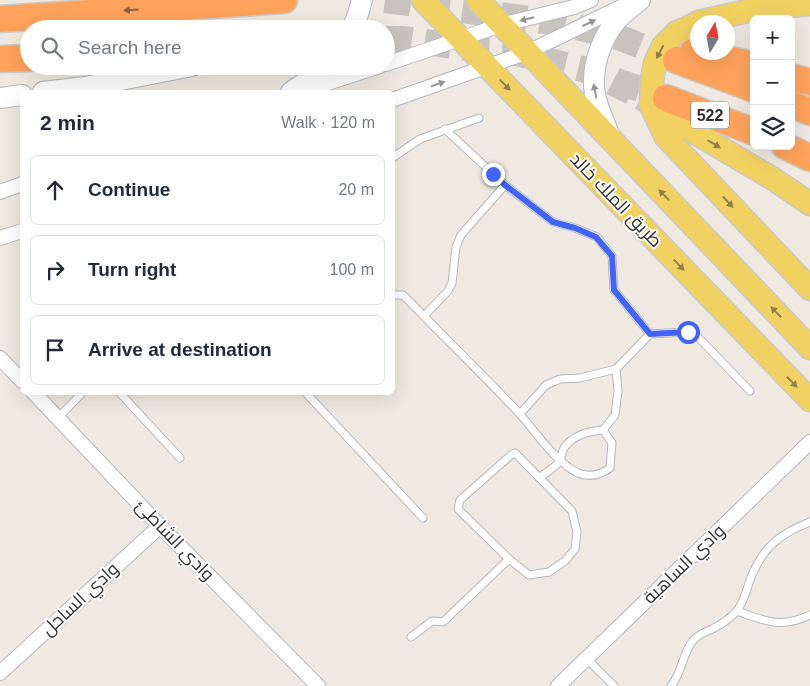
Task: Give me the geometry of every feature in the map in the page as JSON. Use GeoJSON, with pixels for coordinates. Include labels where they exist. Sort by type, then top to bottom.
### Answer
{"type":"FeatureCollection","features":[{"type":"Feature","properties":{"kind":"highway"},"geometry":{"type":"LineString","coordinates":[[0,19],[284,0]]}},
{"type":"Feature","properties":{"kind":"highway","name":"522"},"geometry":{"type":"LineString","coordinates":[[750,64],[682,56],[750,87]]}},
{"type":"Feature","properties":{"kind":"highway"},"geometry":{"type":"LineString","coordinates":[[0,59],[20,58]]}},
{"type":"Feature","properties":{"kind":"highway"},"geometry":{"type":"LineString","coordinates":[[795,78],[810,82]]}},
{"type":"Feature","properties":{"kind":"highway"},"geometry":{"type":"LineString","coordinates":[[793,105],[810,112]]}},
{"type":"Feature","properties":{"kind":"highway","name":"522"},"geometry":{"type":"LineString","coordinates":[[669,109],[750,131]]}},
{"type":"Feature","properties":{"kind":"highway"},"geometry":{"type":"LineString","coordinates":[[793,150],[810,158]]}},
{"type":"Feature","properties":{"kind":"main road","name":"طريق الملك خالد"},"geometry":{"type":"LineString","coordinates":[[423,0],[810,400]]}},
{"type":"Feature","properties":{"kind":"main road"},"geometry":{"type":"LineString","coordinates":[[478,0],[810,348]]}},
{"type":"Feature","properties":{"kind":"main road"},"geometry":{"type":"LineString","coordinates":[[731,15],[751,10],[810,4]]}},
{"type":"Feature","properties":{"kind":"main road"},"geometry":{"type":"LineString","coordinates":[[690,27],[676,33],[663,46],[655,63],[651,106],[657,122],[666,137],[810,289]]}},
{"type":"Feature","properties":{"kind":"main road"},"geometry":{"type":"LineString","coordinates":[[669,109],[810,204]]}},
{"type":"Feature","properties":{"kind":"street"},"geometry":{"type":"LineString","coordinates":[[356,20],[362,0]]}},
{"type":"Feature","properties":{"kind":"street"},"geometry":{"type":"LineString","coordinates":[[395,61],[501,25],[574,7],[590,0]]}},
{"type":"Feature","properties":{"kind":"street"},"geometry":{"type":"LineString","coordinates":[[395,99],[528,52],[636,0]]}},
{"type":"Feature","properties":{"kind":"street"},"geometry":{"type":"LineString","coordinates":[[610,137],[596,97],[594,82],[597,61],[603,41],[617,20],[640,0]]}},
{"type":"Feature","properties":{"kind":"street"},"geometry":{"type":"LineString","coordinates":[[60,90],[146,75]]}},
{"type":"Feature","properties":{"kind":"street"},"geometry":{"type":"LineString","coordinates":[[294,90],[314,75]]}},
{"type":"Feature","properties":{"kind":"street"},"geometry":{"type":"LineString","coordinates":[[306,90],[352,75]]}},
{"type":"Feature","properties":{"kind":"street"},"geometry":{"type":"LineString","coordinates":[[0,98],[20,95]]}},
{"type":"Feature","properties":{"kind":"street"},"geometry":{"type":"LineString","coordinates":[[0,192],[20,185]]}},
{"type":"Feature","properties":{"kind":"street"},"geometry":{"type":"LineString","coordinates":[[0,238],[20,231]]}},
{"type":"Feature","properties":{"kind":"street"},"geometry":{"type":"LineString","coordinates":[[0,358],[20,379]]}},
{"type":"Feature","properties":{"kind":"street","name":"وادي الشاطئ"},"geometry":{"type":"LineString","coordinates":[[36,395],[160,526],[318,686]]}},
{"type":"Feature","properties":{"kind":"street","name":"وادي الساهية"},"geometry":{"type":"LineString","coordinates":[[558,686],[810,442]]}},
{"type":"Feature","properties":{"kind":"street","name":"وادي الساحل"},"geometry":{"type":"LineString","coordinates":[[0,673],[160,526]]}},
{"type":"Feature","properties":{"kind":"lane"},"geometry":{"type":"LineString","coordinates":[[395,156],[420,139],[479,118]]}},
{"type":"Feature","properties":{"kind":"lane"},"geometry":{"type":"LineString","coordinates":[[445,129],[505,185],[553,222],[575,228],[596,237],[612,256],[614,290],[650,334]]}},
{"type":"Feature","properties":{"kind":"lane"},"geometry":{"type":"LineString","coordinates":[[424,316],[448,291],[452,283],[456,247],[461,235],[505,185]]}},
{"type":"Feature","properties":{"kind":"lane"},"geometry":{"type":"LineString","coordinates":[[395,295],[403,295],[424,316],[520,414],[560,461],[578,472],[588,475],[600,475],[610,468],[612,443],[603,430]]}},
{"type":"Feature","properties":{"kind":"lane"},"geometry":{"type":"LineString","coordinates":[[520,414],[546,385],[560,380],[580,378],[616,369],[650,334],[688,332],[696,335],[750,391]]}},
{"type":"Feature","properties":{"kind":"lane"},"geometry":{"type":"LineString","coordinates":[[539,478],[560,461],[563,449],[578,435],[603,430],[615,415],[618,391],[616,369]]}},
{"type":"Feature","properties":{"kind":"lane"},"geometry":{"type":"LineString","coordinates":[[58,418],[80,395]]}},
{"type":"Feature","properties":{"kind":"lane"},"geometry":{"type":"LineString","coordinates":[[122,395],[180,458]]}},
{"type":"Feature","properties":{"kind":"lane"},"geometry":{"type":"LineString","coordinates":[[308,395],[423,518]]}},
{"type":"Feature","properties":{"kind":"lane"},"geometry":{"type":"LineString","coordinates":[[513,453],[518,454],[539,478],[572,511],[577,532],[576,549],[549,572],[530,575],[509,559],[458,509],[458,505],[460,500],[513,453]]}},
{"type":"Feature","properties":{"kind":"lane"},"geometry":{"type":"LineString","coordinates":[[671,686],[683,665],[686,652],[692,640],[715,628],[737,611],[758,561],[773,543],[788,531],[810,522]]}},
{"type":"Feature","properties":{"kind":"lane"},"geometry":{"type":"LineString","coordinates":[[411,637],[432,621],[443,622],[509,559]]}},
{"type":"Feature","properties":{"kind":"lane"},"geometry":{"type":"LineString","coordinates":[[737,611],[780,624],[810,615]]}},
{"type":"Feature","properties":{"kind":"lane"},"geometry":{"type":"LineString","coordinates":[[587,659],[614,686]]}},
{"type":"Feature","properties":{"kind":"tunnel"},"geometry":{"type":"LineString","coordinates":[[385,0],[560,23],[618,37],[676,60]]}},
{"type":"Feature","properties":{"kind":"tunnel"},"geometry":{"type":"LineString","coordinates":[[395,39],[482,50],[508,51],[582,69],[666,98]]}},
{"type":"Feature","properties":{"kind":"tunnel"},"geometry":{"type":"LineString","coordinates":[[582,69],[639,98],[666,115]]}},
{"type":"Feature","properties":{"kind":"route"},"geometry":{"type":"LineString","coordinates":[[493,174],[553,222],[575,228],[596,237],[612,256],[614,290],[650,334],[688,332]]}}]}
